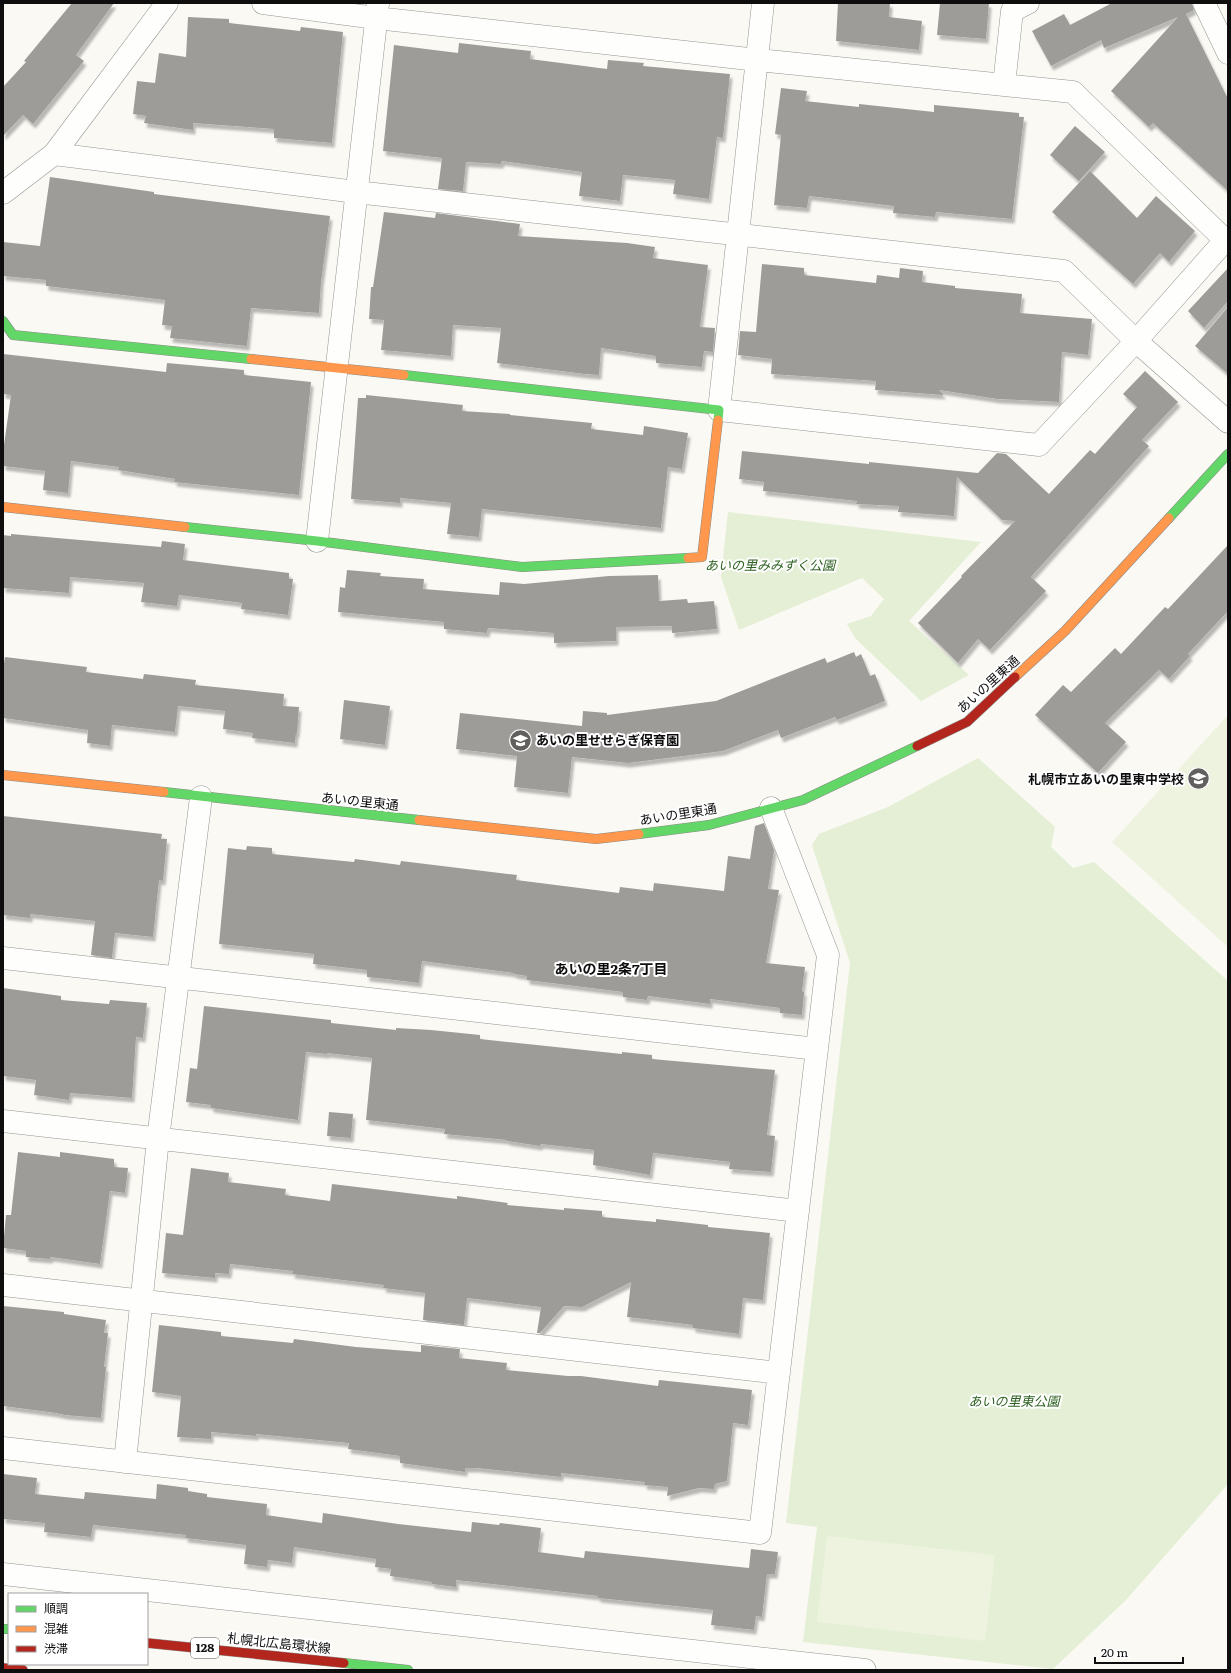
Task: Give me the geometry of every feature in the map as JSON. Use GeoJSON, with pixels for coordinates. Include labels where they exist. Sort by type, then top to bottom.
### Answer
{"type":"FeatureCollection","features":[{"type":"Feature","properties":{"kind":"street"},"geometry":{"type":"LineString","coordinates":[[3,194],[54,154],[167,3]]}},
{"type":"Feature","properties":{"kind":"street"},"geometry":{"type":"LineString","coordinates":[[3,321],[13,335],[336,367],[1039,445],[1136,341],[1227,238],[1073,92],[758,60],[377,10],[263,3]]}},
{"type":"Feature","properties":{"kind":"street"},"geometry":{"type":"LineString","coordinates":[[3,507],[317,541],[522,567],[702,557],[764,3]]}},
{"type":"Feature","properties":{"kind":"street"},"geometry":{"type":"LineString","coordinates":[[1004,85],[1012,11],[1028,3]]}},
{"type":"Feature","properties":{"kind":"street"},"geometry":{"type":"LineString","coordinates":[[1204,3],[1228,53]]}},
{"type":"Feature","properties":{"kind":"street"},"geometry":{"type":"LineString","coordinates":[[317,541],[377,10]]}},
{"type":"Feature","properties":{"kind":"street"},"geometry":{"type":"LineString","coordinates":[[54,154],[356,192],[1064,271],[1136,341],[1228,422]]}},
{"type":"Feature","properties":{"kind":"street","name":"あいの里東通"},"geometry":{"type":"LineString","coordinates":[[3,774],[201,797],[596,839],[710,824],[803,800],[967,722],[1065,631],[1228,454]]}},
{"type":"Feature","properties":{"kind":"street"},"geometry":{"type":"LineString","coordinates":[[126,1462],[158,1138],[177,977],[201,797]]}},
{"type":"Feature","properties":{"kind":"street"},"geometry":{"type":"LineString","coordinates":[[3,1448],[760,1533],[828,955],[771,808]]}},
{"type":"Feature","properties":{"kind":"street"},"geometry":{"type":"LineString","coordinates":[[3,958],[817,1048]]}},
{"type":"Feature","properties":{"kind":"street"},"geometry":{"type":"LineString","coordinates":[[3,1121],[798,1211]]}},
{"type":"Feature","properties":{"kind":"street"},"geometry":{"type":"LineString","coordinates":[[3,1285],[779,1373]]}},
{"type":"Feature","properties":{"kind":"street"},"geometry":{"type":"LineString","coordinates":[[3,1574],[864,1670]]}},
{"type":"Feature","properties":{"kind":"street","name":"札幌北広島環状線"},"geometry":{"type":"LineString","coordinates":[[148,1643],[408,1670]]}},
{"type":"Feature","properties":{"kind":"street"},"geometry":{"type":"LineString","coordinates":[[3,1668],[23,1670]]}},
{"type":"Feature","properties":{"kind":"green space","name":"あいの里みみずく公園"},"geometry":{"type":"Polygon","coordinates":[[[728,512],[981,542],[909,621],[969,675],[921,701],[855,638],[847,624],[871,616],[884,599],[862,578],[739,630],[721,577],[728,512]]]}},
{"type":"Feature","properties":{"kind":"green space","name":"札幌市立あいの里東中学校"},"geometry":{"type":"Polygon","coordinates":[[[1228,715],[1228,947],[1112,842],[1228,715]]]}},
{"type":"Feature","properties":{"kind":"green space","name":"あいの里東公園"},"geometry":{"type":"Polygon","coordinates":[[[978,758],[1055,827],[1051,847],[1073,868],[1094,862],[1228,981],[1228,1484],[1126,1600],[1053,1669],[803,1642],[817,1527],[786,1523],[850,963],[812,845],[819,834],[888,807],[978,758]]]}},
{"type":"Feature","properties":{"kind":"green space"},"geometry":{"type":"Polygon","coordinates":[[[827,1536],[995,1555],[985,1641],[817,1622],[827,1536]]]}},
{"type":"Feature","properties":{"kind":"building"},"geometry":{"type":"Polygon","coordinates":[[[72,3],[114,3],[76,55],[84,61],[33,124],[23,115],[3,136],[3,87],[26,62],[24,61],[72,3]]]}},
{"type":"Feature","properties":{"kind":"building"},"geometry":{"type":"Polygon","coordinates":[[[838,3],[890,3],[889,17],[922,21],[919,50],[836,41],[838,3]]]}},
{"type":"Feature","properties":{"kind":"building"},"geometry":{"type":"Polygon","coordinates":[[[940,3],[989,3],[986,39],[937,35],[940,3]]]}},
{"type":"Feature","properties":{"kind":"building"},"geometry":{"type":"Polygon","coordinates":[[[1112,3],[1192,3],[1194,10],[1186,14],[1228,99],[1228,191],[1153,123],[1149,127],[1111,91],[1178,17],[1104,48],[1101,40],[1051,66],[1032,31],[1064,14],[1070,25],[1112,3]]]}},
{"type":"Feature","properties":{"kind":"building"},"geometry":{"type":"Polygon","coordinates":[[[188,17],[229,19],[229,23],[300,31],[301,27],[343,32],[332,143],[274,138],[274,129],[193,123],[193,130],[144,123],[146,116],[133,114],[137,81],[155,83],[159,53],[186,57],[188,17]]]}},
{"type":"Feature","properties":{"kind":"building"},"geometry":{"type":"Polygon","coordinates":[[[459,43],[531,51],[530,59],[607,69],[608,60],[644,63],[643,66],[730,74],[723,138],[717,137],[709,199],[673,194],[675,180],[623,175],[620,201],[579,196],[582,172],[502,161],[501,164],[466,162],[463,191],[438,189],[442,158],[383,151],[394,45],[458,53],[459,43]]]}},
{"type":"Feature","properties":{"kind":"building"},"geometry":{"type":"Polygon","coordinates":[[[781,88],[807,91],[805,101],[859,107],[859,104],[934,112],[934,105],[1019,113],[1019,117],[1024,117],[1012,219],[936,212],[935,217],[893,213],[894,206],[809,196],[807,208],[774,205],[781,135],[775,134],[781,88]]]}},
{"type":"Feature","properties":{"kind":"building"},"geometry":{"type":"Polygon","coordinates":[[[1075,126],[1105,152],[1079,181],[1050,155],[1075,126]]]}},
{"type":"Feature","properties":{"kind":"building"},"geometry":{"type":"Polygon","coordinates":[[[1090,171],[1137,218],[1156,196],[1195,231],[1169,262],[1160,253],[1133,284],[1052,212],[1090,171]]]}},
{"type":"Feature","properties":{"kind":"building"},"geometry":{"type":"Polygon","coordinates":[[[50,177],[154,192],[154,194],[330,216],[321,282],[319,313],[251,308],[247,346],[170,338],[172,326],[162,325],[165,300],[46,286],[46,280],[3,276],[3,242],[40,246],[50,177]]]}},
{"type":"Feature","properties":{"kind":"building"},"geometry":{"type":"Polygon","coordinates":[[[384,212],[435,218],[436,213],[520,224],[518,236],[627,243],[655,247],[653,258],[708,265],[700,327],[715,328],[713,352],[704,351],[702,367],[656,363],[656,356],[601,348],[599,375],[585,374],[497,363],[501,328],[453,325],[451,356],[381,350],[384,320],[369,319],[371,287],[373,287],[384,212]]]}},
{"type":"Feature","properties":{"kind":"building"},"geometry":{"type":"Polygon","coordinates":[[[762,264],[804,268],[804,275],[876,283],[877,275],[899,278],[900,268],[923,271],[922,282],[955,286],[955,288],[1022,294],[1020,313],[1092,319],[1088,355],[1062,352],[1059,402],[998,399],[939,390],[944,395],[875,390],[876,381],[771,374],[772,359],[738,355],[740,331],[756,332],[762,264]]]}},
{"type":"Feature","properties":{"kind":"building"},"geometry":{"type":"Polygon","coordinates":[[[1228,268],[1228,301],[1204,328],[1188,311],[1228,268]]]}},
{"type":"Feature","properties":{"kind":"building"},"geometry":{"type":"Polygon","coordinates":[[[1228,307],[1228,374],[1195,346],[1228,307]]]}},
{"type":"Feature","properties":{"kind":"building"},"geometry":{"type":"Polygon","coordinates":[[[3,354],[166,372],[167,363],[244,370],[244,375],[311,382],[299,495],[174,482],[175,479],[118,470],[119,467],[71,461],[68,493],[43,490],[45,471],[3,466],[3,452],[11,395],[3,394],[3,354]]]}},
{"type":"Feature","properties":{"kind":"building"},"geometry":{"type":"Polygon","coordinates":[[[1145,371],[1178,402],[1142,440],[1149,446],[1031,577],[1046,591],[990,650],[978,639],[958,663],[918,623],[962,577],[961,576],[1015,521],[1002,520],[957,477],[954,516],[898,512],[899,506],[856,504],[857,501],[763,491],[764,482],[739,479],[742,451],[978,473],[997,453],[1006,454],[1049,494],[1090,450],[1095,454],[1137,407],[1123,394],[1145,371]]]}},
{"type":"Feature","properties":{"kind":"building"},"geometry":{"type":"Polygon","coordinates":[[[366,395],[463,405],[462,411],[510,414],[592,423],[591,429],[643,435],[644,426],[688,433],[682,469],[668,467],[661,528],[482,509],[479,537],[447,534],[451,503],[400,498],[400,503],[351,499],[358,398],[366,398],[366,395]]]}},
{"type":"Feature","properties":{"kind":"building"},"geometry":{"type":"Polygon","coordinates":[[[11,534],[161,547],[162,541],[185,544],[183,560],[289,573],[289,579],[293,579],[288,615],[241,609],[242,603],[179,595],[177,606],[141,602],[144,583],[70,577],[69,593],[3,588],[3,535],[11,536],[11,534]]]}},
{"type":"Feature","properties":{"kind":"building"},"geometry":{"type":"Polygon","coordinates":[[[1228,545],[1228,611],[1188,654],[1190,656],[1169,679],[1159,670],[1105,723],[1126,742],[1098,773],[1035,715],[1063,685],[1071,692],[1115,648],[1121,654],[1165,607],[1168,609],[1228,545]]]}},
{"type":"Feature","properties":{"kind":"building"},"geometry":{"type":"Polygon","coordinates":[[[347,570],[381,573],[380,576],[424,579],[423,589],[499,595],[500,582],[524,584],[609,576],[658,575],[659,601],[687,599],[688,603],[714,601],[717,629],[672,633],[672,626],[616,627],[616,641],[554,643],[554,633],[488,628],[487,633],[444,629],[444,622],[338,612],[340,587],[345,588],[347,570]]]}},
{"type":"Feature","properties":{"kind":"building"},"geometry":{"type":"Polygon","coordinates":[[[854,652],[856,657],[861,654],[870,676],[875,674],[885,701],[837,720],[835,717],[781,738],[778,730],[723,751],[628,763],[572,757],[568,793],[514,787],[517,756],[456,749],[460,713],[582,726],[583,711],[607,713],[607,715],[716,701],[825,658],[827,663],[854,652]]]}},
{"type":"Feature","properties":{"kind":"building"},"geometry":{"type":"Polygon","coordinates":[[[5,657],[87,667],[86,672],[143,679],[144,674],[196,680],[195,685],[284,694],[283,706],[299,707],[295,743],[252,738],[253,733],[223,729],[225,711],[178,706],[175,732],[112,725],[110,746],[87,743],[88,730],[3,718],[3,669],[5,657]]]}},
{"type":"Feature","properties":{"kind":"building"},"geometry":{"type":"Polygon","coordinates":[[[344,700],[390,706],[385,745],[340,739],[344,700]]]}},
{"type":"Feature","properties":{"kind":"building"},"geometry":{"type":"Polygon","coordinates":[[[3,816],[162,834],[161,839],[167,839],[163,881],[159,880],[153,937],[115,933],[112,958],[91,955],[95,921],[30,914],[30,918],[3,915],[3,816]]]}},
{"type":"Feature","properties":{"kind":"building"},"geometry":{"type":"Polygon","coordinates":[[[764,823],[774,850],[768,889],[779,890],[766,963],[805,967],[802,991],[804,992],[802,1015],[780,1013],[780,1008],[710,999],[710,1004],[648,996],[647,1000],[623,997],[623,992],[527,980],[527,976],[514,973],[422,961],[419,983],[367,977],[367,970],[313,964],[314,954],[219,944],[228,848],[246,850],[247,846],[272,848],[272,854],[354,862],[355,859],[400,865],[401,861],[517,875],[516,880],[619,893],[620,887],[653,891],[654,883],[724,891],[728,856],[750,859],[755,826],[764,823]]]}},
{"type":"Feature","properties":{"kind":"building"},"geometry":{"type":"Polygon","coordinates":[[[3,988],[61,996],[61,1000],[109,1004],[110,1000],[147,1003],[143,1038],[136,1037],[132,1098],[70,1093],[69,1100],[34,1095],[36,1080],[3,1076],[3,988]]]}},
{"type":"Feature","properties":{"kind":"building"},"geometry":{"type":"Polygon","coordinates":[[[204,1006],[331,1020],[331,1023],[396,1030],[396,1028],[431,1030],[480,1035],[480,1039],[622,1054],[622,1052],[652,1055],[652,1059],[775,1070],[767,1135],[775,1136],[771,1172],[729,1169],[730,1162],[653,1153],[650,1175],[593,1165],[594,1150],[541,1144],[540,1146],[507,1140],[444,1134],[445,1129],[366,1120],[372,1058],[306,1052],[298,1120],[211,1108],[211,1105],[186,1102],[190,1068],[197,1069],[204,1006]]]}},
{"type":"Feature","properties":{"kind":"building"},"geometry":{"type":"Polygon","coordinates":[[[329,1112],[353,1114],[351,1138],[327,1136],[329,1112]]]}},
{"type":"Feature","properties":{"kind":"building"},"geometry":{"type":"Polygon","coordinates":[[[18,1152],[60,1157],[60,1152],[114,1159],[114,1167],[128,1168],[125,1193],[110,1191],[100,1264],[51,1257],[50,1259],[26,1257],[26,1251],[3,1248],[6,1215],[11,1215],[18,1152]]]}},
{"type":"Feature","properties":{"kind":"building"},"geometry":{"type":"Polygon","coordinates":[[[191,1168],[229,1173],[228,1182],[286,1189],[285,1195],[330,1201],[332,1184],[457,1199],[457,1196],[508,1203],[507,1205],[564,1210],[564,1208],[602,1211],[602,1217],[656,1222],[656,1219],[708,1225],[708,1227],[770,1233],[763,1300],[743,1298],[739,1334],[693,1328],[693,1325],[627,1317],[631,1282],[582,1307],[564,1306],[540,1333],[537,1333],[541,1307],[467,1298],[464,1325],[423,1320],[425,1293],[383,1288],[384,1285],[292,1274],[293,1271],[230,1264],[229,1274],[215,1273],[215,1278],[162,1273],[166,1233],[183,1235],[191,1168]]]}},
{"type":"Feature","properties":{"kind":"building"},"geometry":{"type":"Polygon","coordinates":[[[3,1306],[64,1312],[64,1314],[106,1320],[104,1333],[108,1333],[101,1418],[65,1415],[3,1406],[3,1306]]]}},
{"type":"Feature","properties":{"kind":"building"},"geometry":{"type":"Polygon","coordinates":[[[159,1325],[221,1332],[221,1336],[293,1343],[294,1339],[356,1347],[421,1352],[421,1345],[460,1349],[459,1358],[507,1363],[506,1370],[581,1376],[658,1386],[659,1380],[752,1390],[748,1425],[733,1423],[727,1481],[715,1484],[714,1489],[699,1488],[667,1496],[668,1487],[644,1485],[645,1482],[561,1473],[561,1477],[477,1468],[465,1468],[465,1472],[400,1463],[400,1456],[348,1449],[349,1443],[256,1434],[256,1436],[211,1432],[211,1439],[177,1437],[181,1396],[152,1392],[159,1325]]]}},
{"type":"Feature","properties":{"kind":"building"},"geometry":{"type":"Polygon","coordinates":[[[3,1474],[37,1478],[35,1494],[84,1499],[85,1492],[156,1499],[157,1484],[188,1488],[188,1491],[207,1494],[207,1497],[267,1504],[266,1515],[322,1523],[323,1513],[398,1524],[471,1532],[472,1522],[499,1525],[500,1523],[541,1528],[538,1552],[584,1558],[585,1551],[749,1568],[751,1549],[778,1552],[775,1574],[767,1574],[762,1617],[756,1616],[754,1630],[711,1625],[713,1610],[598,1598],[598,1596],[456,1580],[456,1587],[432,1584],[432,1582],[390,1576],[391,1569],[375,1567],[376,1559],[294,1547],[292,1563],[268,1560],[267,1567],[244,1564],[246,1545],[185,1538],[186,1535],[93,1525],[91,1537],[44,1532],[45,1523],[3,1519],[3,1474]]]}},
{"type":"Feature","properties":{"kind":"traffic: fast"},"geometry":{"type":"LineString","coordinates":[[3,321],[13,335],[251,359]]}},
{"type":"Feature","properties":{"kind":"traffic: fast"},"geometry":{"type":"LineString","coordinates":[[404,375],[719,410],[718,420]]}},
{"type":"Feature","properties":{"kind":"traffic: fast"},"geometry":{"type":"LineString","coordinates":[[1169,518],[1228,454]]}},
{"type":"Feature","properties":{"kind":"traffic: fast"},"geometry":{"type":"LineString","coordinates":[[185,527],[317,541],[522,567],[688,558]]}},
{"type":"Feature","properties":{"kind":"traffic: fast"},"geometry":{"type":"LineString","coordinates":[[639,834],[709,825],[803,800],[917,746]]}},
{"type":"Feature","properties":{"kind":"traffic: fast"},"geometry":{"type":"LineString","coordinates":[[164,792],[419,820]]}},
{"type":"Feature","properties":{"kind":"traffic: fast"},"geometry":{"type":"LineString","coordinates":[[3,1629],[8,1629]]}},
{"type":"Feature","properties":{"kind":"traffic: fast"},"geometry":{"type":"LineString","coordinates":[[344,1663],[408,1670]]}},
{"type":"Feature","properties":{"kind":"traffic: slow"},"geometry":{"type":"LineString","coordinates":[[251,359],[404,375]]}},
{"type":"Feature","properties":{"kind":"traffic: slow"},"geometry":{"type":"LineString","coordinates":[[688,558],[702,557],[718,420]]}},
{"type":"Feature","properties":{"kind":"traffic: slow"},"geometry":{"type":"LineString","coordinates":[[3,507],[185,527]]}},
{"type":"Feature","properties":{"kind":"traffic: slow"},"geometry":{"type":"LineString","coordinates":[[1015,677],[1065,631],[1169,518]]}},
{"type":"Feature","properties":{"kind":"traffic: slow"},"geometry":{"type":"LineString","coordinates":[[3,775],[164,792]]}},
{"type":"Feature","properties":{"kind":"traffic: slow"},"geometry":{"type":"LineString","coordinates":[[419,820],[596,839],[639,834]]}},
{"type":"Feature","properties":{"kind":"traffic: jam"},"geometry":{"type":"LineString","coordinates":[[917,746],[967,722],[1015,677]]}},
{"type":"Feature","properties":{"kind":"traffic: jam"},"geometry":{"type":"LineString","coordinates":[[148,1643],[344,1663]]}},
{"type":"Feature","properties":{"kind":"traffic: jam"},"geometry":{"type":"LineString","coordinates":[[3,1668],[23,1670]]}},
{"type":"Feature","properties":{"kind":"place","name":"あいの里せせらぎ保育園"},"geometry":{"type":"Point","coordinates":[521,740]}},
{"type":"Feature","properties":{"kind":"place","name":"札幌市立あいの里東中学校"},"geometry":{"type":"Point","coordinates":[1199,779]}},
{"type":"Feature","properties":{"kind":"district","name":"あいの里2条7丁目"},"geometry":{"type":"Point","coordinates":[611,969]}}]}
